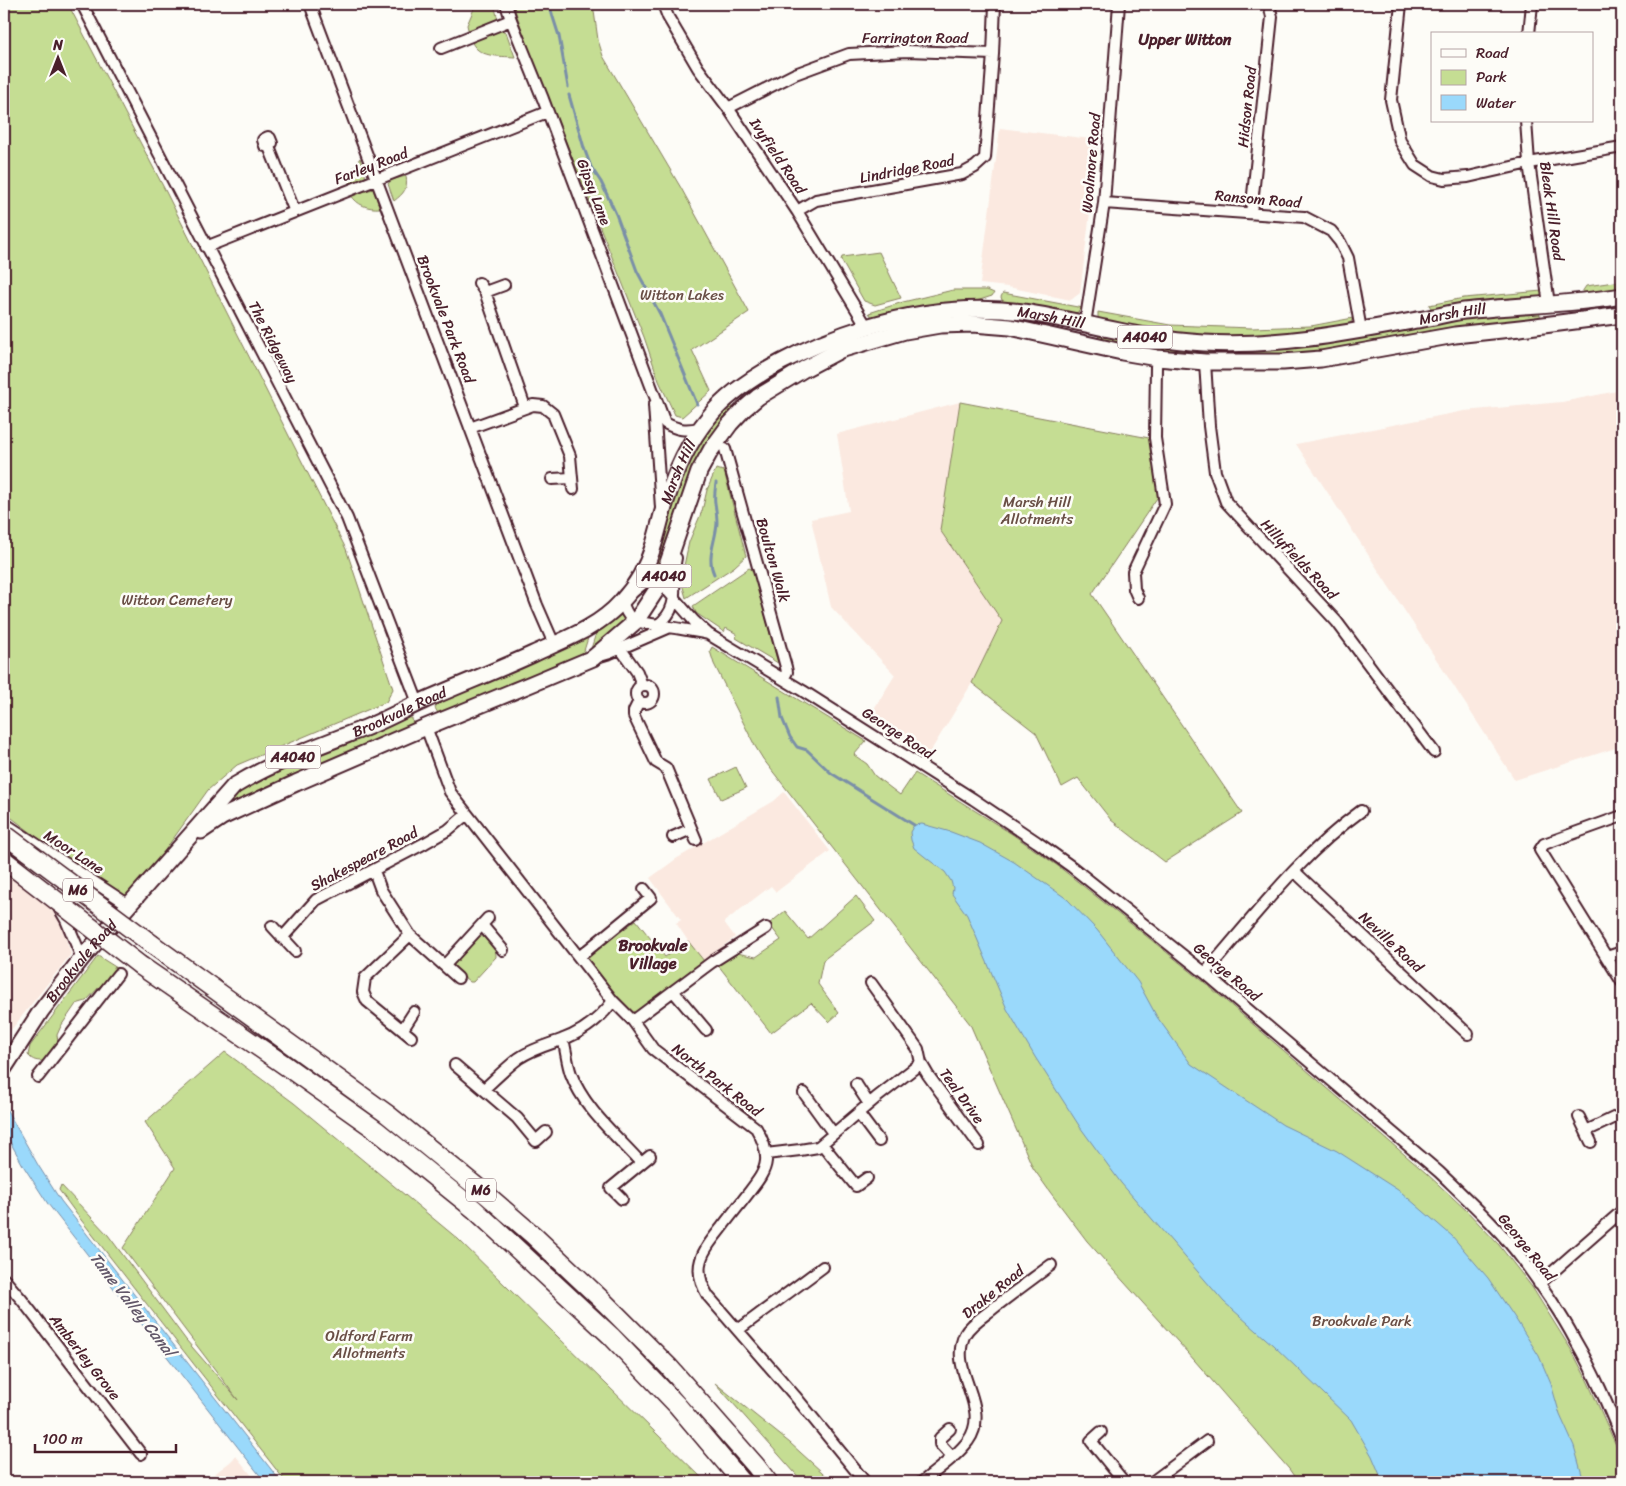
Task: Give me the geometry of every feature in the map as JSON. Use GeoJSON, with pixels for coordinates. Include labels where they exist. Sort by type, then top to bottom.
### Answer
{"type":"FeatureCollection","features":[{"type":"Feature","properties":{"kind":"highway","name":"M6"},"geometry":{"type":"LineString","coordinates":[[4,834],[153,945],[387,1114],[518,1222],[605,1303],[668,1367],[768,1482]]}},
{"type":"Feature","properties":{"kind":"highway","name":"M6"},"geometry":{"type":"LineString","coordinates":[[4,860],[141,966],[361,1120],[474,1209],[611,1336],[678,1405],[742,1482]]}},
{"type":"Feature","properties":{"kind":"main road","name":"Marsh Hill"},"geometry":{"type":"LineString","coordinates":[[636,621],[662,583],[699,472],[730,424],[758,397],[840,350],[905,331],[940,325],[973,324],[1010,328],[1158,358],[1205,362],[1283,362],[1320,358],[1455,335],[1550,315],[1622,296]]}},
{"type":"Feature","properties":{"kind":"main road","name":"Marsh Hill"},"geometry":{"type":"LineString","coordinates":[[622,601],[641,575],[653,548],[662,514],[682,458],[711,414],[728,397],[766,371],[796,354],[867,326],[958,309],[995,309],[1023,312],[1128,334],[1202,343],[1280,342],[1462,312],[1605,318],[1622,315]]}},
{"type":"Feature","properties":{"kind":"main road"},"geometry":{"type":"LineString","coordinates":[[1083,344],[1084,324]]}},
{"type":"Feature","properties":{"kind":"main road","name":"Brookvale Road"},"geometry":{"type":"LineString","coordinates":[[4,1068],[41,1011],[82,958],[234,786],[256,772],[373,724],[554,644],[608,615],[622,601]]}},
{"type":"Feature","properties":{"kind":"main road","name":"Brookvale Road"},"geometry":{"type":"LineString","coordinates":[[189,838],[222,817],[426,726],[593,658],[636,621]]}},
{"type":"Feature","properties":{"kind":"main road"},"geometry":{"type":"LineString","coordinates":[[418,703],[426,726]]}},
{"type":"Feature","properties":{"kind":"street","name":"The Ridgeway"},"geometry":{"type":"LineString","coordinates":[[82,4],[347,518],[418,703]]}},
{"type":"Feature","properties":{"kind":"street","name":"Brookvale Park Road"},"geometry":{"type":"LineString","coordinates":[[310,4],[470,428],[554,644]]}},
{"type":"Feature","properties":{"kind":"street","name":"Gipsy Lane"},"geometry":{"type":"LineString","coordinates":[[506,4],[665,423],[676,429],[700,428]]}},
{"type":"Feature","properties":{"kind":"street","name":"Ivyfield Road"},"geometry":{"type":"LineString","coordinates":[[663,4],[668,18],[698,68],[728,108],[797,211],[867,326]]}},
{"type":"Feature","properties":{"kind":"street","name":"Lindridge Road"},"geometry":{"type":"LineString","coordinates":[[797,211],[816,200],[962,174],[975,167],[985,158],[995,4]]}},
{"type":"Feature","properties":{"kind":"street","name":"Woolmore Road"},"geometry":{"type":"LineString","coordinates":[[1084,324],[1104,203],[1119,4]]}},
{"type":"Feature","properties":{"kind":"street","name":"Hidson Road"},"geometry":{"type":"LineString","coordinates":[[1251,213],[1272,17],[1269,4]]}},
{"type":"Feature","properties":{"kind":"street"},"geometry":{"type":"LineString","coordinates":[[1400,4],[1391,100],[1400,141],[1415,165],[1432,176],[1444,179],[1468,177],[1622,147]]}},
{"type":"Feature","properties":{"kind":"street"},"geometry":{"type":"LineString","coordinates":[[1529,32],[1532,4]]}},
{"type":"Feature","properties":{"kind":"street"},"geometry":{"type":"LineString","coordinates":[[441,48],[511,20]]}},
{"type":"Feature","properties":{"kind":"street","name":"Farrington Road"},"geometry":{"type":"LineString","coordinates":[[728,108],[796,74],[849,54],[908,51],[993,54]]}},
{"type":"Feature","properties":{"kind":"street","name":"Farley Road"},"geometry":{"type":"LineString","coordinates":[[206,247],[547,112]]}},
{"type":"Feature","properties":{"kind":"street","name":"Bleak Hill Road"},"geometry":{"type":"LineString","coordinates":[[1526,122],[1529,164],[1550,315]]}},
{"type":"Feature","properties":{"kind":"street"},"geometry":{"type":"LineString","coordinates":[[269,147],[295,212]]}},
{"type":"Feature","properties":{"kind":"street","name":"Ransom Road"},"geometry":{"type":"LineString","coordinates":[[1104,203],[1304,217],[1331,231],[1340,242],[1348,258],[1361,330]]}},
{"type":"Feature","properties":{"kind":"street"},"geometry":{"type":"LineString","coordinates":[[504,285],[482,288],[525,407]]}},
{"type":"Feature","properties":{"kind":"street"},"geometry":{"type":"LineString","coordinates":[[1138,598],[1134,589],[1133,572],[1165,504],[1155,438],[1156,367],[1158,358]]}},
{"type":"Feature","properties":{"kind":"street","name":"Hillyfields Road"},"geometry":{"type":"LineString","coordinates":[[1205,362],[1209,426],[1215,472],[1226,502],[1337,622],[1434,752]]}},
{"type":"Feature","properties":{"kind":"street","name":"Gipsy Lane"},"geometry":{"type":"LineString","coordinates":[[653,392],[662,514]]}},
{"type":"Feature","properties":{"kind":"street"},"geometry":{"type":"LineString","coordinates":[[470,428],[525,407],[538,404],[547,408],[553,414],[568,450],[572,489]]}},
{"type":"Feature","properties":{"kind":"street","name":"Boulton Walk"},"geometry":{"type":"LineString","coordinates":[[725,449],[786,666],[787,672],[783,679]]}},
{"type":"Feature","properties":{"kind":"street"},"geometry":{"type":"LineString","coordinates":[[552,479],[571,478]]}},
{"type":"Feature","properties":{"kind":"street"},"geometry":{"type":"LineString","coordinates":[[593,658],[620,648],[663,626],[664,620],[673,607],[675,599],[673,574],[680,525]]}},
{"type":"Feature","properties":{"kind":"street"},"geometry":{"type":"LineString","coordinates":[[636,621],[630,617],[622,601],[644,582],[652,580],[662,583]]}},
{"type":"Feature","properties":{"kind":"street","name":"George Road"},"geometry":{"type":"LineString","coordinates":[[662,583],[694,621],[708,634],[973,799],[1037,842],[1135,916],[1439,1172],[1472,1204],[1524,1262],[1576,1340],[1622,1440]]}},
{"type":"Feature","properties":{"kind":"street","name":"George Road"},"geometry":{"type":"LineString","coordinates":[[636,621],[708,634]]}},
{"type":"Feature","properties":{"kind":"street"},"geometry":{"type":"LineString","coordinates":[[620,648],[638,672],[642,685]]}},
{"type":"Feature","properties":{"kind":"street"},"geometry":{"type":"LineString","coordinates":[[642,685],[651,687],[654,694],[650,701],[646,703],[639,701],[635,694],[637,689],[642,685]]}},
{"type":"Feature","properties":{"kind":"street"},"geometry":{"type":"LineString","coordinates":[[639,701],[634,711],[634,716],[656,762],[666,768],[696,840]]}},
{"type":"Feature","properties":{"kind":"street","name":"North Park Road"},"geometry":{"type":"LineString","coordinates":[[426,726],[450,792],[613,1001],[633,1021],[653,1048],[756,1128],[766,1154]]}},
{"type":"Feature","properties":{"kind":"street"},"geometry":{"type":"LineString","coordinates":[[1205,973],[1294,871],[1330,835],[1361,812]]}},
{"type":"Feature","properties":{"kind":"street","name":"Shakespeare Road"},"geometry":{"type":"LineString","coordinates":[[282,938],[316,900],[374,871],[448,830],[467,814]]}},
{"type":"Feature","properties":{"kind":"street"},"geometry":{"type":"LineString","coordinates":[[1622,816],[1544,844],[1540,850],[1622,982]]}},
{"type":"Feature","properties":{"kind":"street","name":"Moor Lane"},"geometry":{"type":"LineString","coordinates":[[4,823],[129,906]]}},
{"type":"Feature","properties":{"kind":"street"},"geometry":{"type":"LineString","coordinates":[[673,837],[692,829]]}},
{"type":"Feature","properties":{"kind":"street"},"geometry":{"type":"LineString","coordinates":[[4,854],[48,889],[66,920],[82,958]]}},
{"type":"Feature","properties":{"kind":"street"},"geometry":{"type":"LineString","coordinates":[[374,871],[381,890],[410,935],[458,978]]}},
{"type":"Feature","properties":{"kind":"street","name":"Neville Road"},"geometry":{"type":"LineString","coordinates":[[1294,871],[1468,1034]]}},
{"type":"Feature","properties":{"kind":"street"},"geometry":{"type":"LineString","coordinates":[[579,958],[651,898],[644,889]]}},
{"type":"Feature","properties":{"kind":"street"},"geometry":{"type":"LineString","coordinates":[[445,965],[485,921],[503,950]]}},
{"type":"Feature","properties":{"kind":"street"},"geometry":{"type":"LineString","coordinates":[[272,926],[295,950]]}},
{"type":"Feature","properties":{"kind":"street"},"geometry":{"type":"LineString","coordinates":[[633,1021],[712,962],[766,928]]}},
{"type":"Feature","properties":{"kind":"street"},"geometry":{"type":"LineString","coordinates":[[410,935],[365,978],[363,985],[364,998],[411,1037]]}},
{"type":"Feature","properties":{"kind":"street"},"geometry":{"type":"LineString","coordinates":[[1607,957],[1622,952]]}},
{"type":"Feature","properties":{"kind":"street"},"geometry":{"type":"LineString","coordinates":[[38,1077],[118,974]]}},
{"type":"Feature","properties":{"kind":"street","name":"Teal Drive"},"geometry":{"type":"LineString","coordinates":[[871,984],[918,1048],[921,1063],[979,1145]]}},
{"type":"Feature","properties":{"kind":"street"},"geometry":{"type":"LineString","coordinates":[[674,992],[706,1030]]}},
{"type":"Feature","properties":{"kind":"street"},"geometry":{"type":"LineString","coordinates":[[484,1088],[519,1058],[543,1045],[563,1039],[596,1020],[613,1001]]}},
{"type":"Feature","properties":{"kind":"street"},"geometry":{"type":"LineString","coordinates":[[403,1030],[414,1012]]}},
{"type":"Feature","properties":{"kind":"street"},"geometry":{"type":"LineString","coordinates":[[563,1039],[571,1073],[581,1094],[641,1163]]}},
{"type":"Feature","properties":{"kind":"street","name":"Teal Drive"},"geometry":{"type":"LineString","coordinates":[[766,1154],[812,1149],[822,1144],[921,1063]]}},
{"type":"Feature","properties":{"kind":"street"},"geometry":{"type":"LineString","coordinates":[[455,1065],[517,1118],[536,1141],[546,1132]]}},
{"type":"Feature","properties":{"kind":"street"},"geometry":{"type":"LineString","coordinates":[[856,1084],[869,1104]]}},
{"type":"Feature","properties":{"kind":"street"},"geometry":{"type":"LineString","coordinates":[[804,1093],[833,1134]]}},
{"type":"Feature","properties":{"kind":"street"},"geometry":{"type":"LineString","coordinates":[[858,1113],[879,1141]]}},
{"type":"Feature","properties":{"kind":"street"},"geometry":{"type":"LineString","coordinates":[[1586,1131],[1622,1114]]}},
{"type":"Feature","properties":{"kind":"street"},"geometry":{"type":"LineString","coordinates":[[1579,1117],[1590,1142]]}},
{"type":"Feature","properties":{"kind":"street"},"geometry":{"type":"LineString","coordinates":[[822,1144],[856,1186],[867,1178]]}},
{"type":"Feature","properties":{"kind":"street"},"geometry":{"type":"LineString","coordinates":[[766,1154],[765,1168],[760,1177],[704,1250],[700,1268],[700,1280],[704,1288],[738,1330],[865,1482]]}},
{"type":"Feature","properties":{"kind":"street"},"geometry":{"type":"LineString","coordinates":[[622,1199],[611,1188],[650,1156]]}},
{"type":"Feature","properties":{"kind":"street"},"geometry":{"type":"LineString","coordinates":[[1539,1284],[1622,1211]]}},
{"type":"Feature","properties":{"kind":"street","name":"Drake Road"},"geometry":{"type":"LineString","coordinates":[[922,1482],[952,1457],[968,1440],[975,1424],[976,1408],[962,1369],[960,1349],[966,1333],[977,1321],[1051,1265]]}},
{"type":"Feature","properties":{"kind":"street"},"geometry":{"type":"LineString","coordinates":[[738,1330],[823,1267]]}},
{"type":"Feature","properties":{"kind":"street","name":"Amberley Grove"},"geometry":{"type":"LineString","coordinates":[[4,1279],[141,1454]]}},
{"type":"Feature","properties":{"kind":"street"},"geometry":{"type":"LineString","coordinates":[[950,1429],[940,1438],[940,1444],[952,1457]]}},
{"type":"Feature","properties":{"kind":"street"},"geometry":{"type":"LineString","coordinates":[[1101,1432],[1091,1441],[1124,1482]]}},
{"type":"Feature","properties":{"kind":"street"},"geometry":{"type":"LineString","coordinates":[[1152,1482],[1207,1441]]}},
{"type":"Feature","properties":{"kind":"shaded area"},"geometry":{"type":"Polygon","coordinates":[[[1000,128],[1099,140],[1080,293],[1071,300],[1008,287],[980,284],[1000,128]]]}},
{"type":"Feature","properties":{"kind":"shaded area"},"geometry":{"type":"Polygon","coordinates":[[[1622,390],[1622,746],[1515,780],[1296,444],[1464,411],[1562,402],[1622,390]]]}},
{"type":"Feature","properties":{"kind":"shaded area"},"geometry":{"type":"Polygon","coordinates":[[[960,402],[940,530],[1002,621],[972,683],[927,757],[867,720],[895,675],[831,607],[811,519],[849,511],[837,434],[960,402]]]}},
{"type":"Feature","properties":{"kind":"shaded area"},"geometry":{"type":"Polygon","coordinates":[[[784,792],[830,851],[776,892],[771,886],[724,922],[735,937],[704,961],[676,923],[681,920],[650,878],[676,859],[774,801],[784,792]]]}},
{"type":"Feature","properties":{"kind":"shaded area"},"geometry":{"type":"Polygon","coordinates":[[[4,868],[49,905],[61,925],[71,954],[4,1039],[4,868]]]}},
{"type":"Feature","properties":{"kind":"shaded area"},"geometry":{"type":"Polygon","coordinates":[[[236,1456],[257,1482],[204,1482],[230,1462],[236,1456]]]}},
{"type":"Feature","properties":{"kind":"green space","name":"Witton Cemetery"},"geometry":{"type":"Polygon","coordinates":[[[4,4],[68,4],[164,188],[346,549],[393,689],[386,702],[237,765],[208,790],[128,902],[71,863],[4,812],[4,4]]]}},
{"type":"Feature","properties":{"kind":"green space"},"geometry":{"type":"Polygon","coordinates":[[[476,4],[494,4],[498,22],[469,33],[467,25],[476,4]]]}},
{"type":"Feature","properties":{"kind":"green space","name":"Witton Lakes"},"geometry":{"type":"Polygon","coordinates":[[[513,4],[593,4],[598,40],[603,56],[681,188],[749,312],[692,350],[711,391],[682,417],[675,415],[659,381],[644,337],[526,42],[513,4]]]}},
{"type":"Feature","properties":{"kind":"green space"},"geometry":{"type":"Polygon","coordinates":[[[499,30],[506,32],[515,57],[483,53],[474,46],[471,40],[499,30]]]}},
{"type":"Feature","properties":{"kind":"green space"},"geometry":{"type":"Polygon","coordinates":[[[360,158],[366,178],[350,185],[349,174],[360,158]]]}},
{"type":"Feature","properties":{"kind":"green space"},"geometry":{"type":"Polygon","coordinates":[[[406,176],[404,190],[394,201],[388,184],[391,180],[406,176]]]}},
{"type":"Feature","properties":{"kind":"green space"},"geometry":{"type":"Polygon","coordinates":[[[373,189],[380,208],[363,206],[351,195],[373,189]]]}},
{"type":"Feature","properties":{"kind":"green space"},"geometry":{"type":"Polygon","coordinates":[[[879,252],[901,298],[875,305],[864,301],[841,260],[842,257],[879,252]]]}},
{"type":"Feature","properties":{"kind":"green space"},"geometry":{"type":"Polygon","coordinates":[[[1622,281],[1622,290],[1586,294],[1582,292],[1586,286],[1622,281]]]}},
{"type":"Feature","properties":{"kind":"green space"},"geometry":{"type":"Polygon","coordinates":[[[953,290],[987,290],[994,293],[992,296],[964,305],[877,319],[869,313],[903,302],[953,290]]]}},
{"type":"Feature","properties":{"kind":"green space"},"geometry":{"type":"Polygon","coordinates":[[[1542,291],[1542,295],[1537,298],[1438,309],[1431,308],[1429,305],[1464,298],[1542,291]]]}},
{"type":"Feature","properties":{"kind":"green space"},"geometry":{"type":"Polygon","coordinates":[[[1003,293],[1083,308],[1070,315],[1003,303],[1001,297],[1003,293]]]}},
{"type":"Feature","properties":{"kind":"green space"},"geometry":{"type":"Polygon","coordinates":[[[1536,311],[1541,317],[1538,321],[1294,356],[1199,356],[1144,350],[1100,342],[1098,338],[1099,335],[1105,334],[1177,345],[1536,311]]]}},
{"type":"Feature","properties":{"kind":"green space"},"geometry":{"type":"Polygon","coordinates":[[[1098,312],[1170,325],[1252,328],[1311,326],[1353,318],[1350,324],[1342,327],[1277,336],[1233,337],[1167,332],[1101,322],[1098,312]]]}},
{"type":"Feature","properties":{"kind":"green space"},"geometry":{"type":"Polygon","coordinates":[[[747,399],[721,430],[661,576],[649,573],[680,478],[698,442],[708,426],[716,418],[731,405],[733,408],[747,399]]]}},
{"type":"Feature","properties":{"kind":"green space","name":"Marsh Hill Allotments"},"geometry":{"type":"Polygon","coordinates":[[[960,402],[1149,438],[1159,495],[1092,594],[1242,813],[1165,862],[1111,820],[1078,778],[1062,787],[1036,733],[972,683],[1002,621],[940,530],[960,402]]]}},
{"type":"Feature","properties":{"kind":"green space"},"geometry":{"type":"Polygon","coordinates":[[[716,469],[724,471],[746,556],[734,567],[686,598],[681,580],[689,542],[716,469]]]}},
{"type":"Feature","properties":{"kind":"green space"},"geometry":{"type":"Polygon","coordinates":[[[749,568],[753,570],[778,663],[736,638],[737,634],[726,628],[724,632],[696,613],[693,606],[749,568]]]}},
{"type":"Feature","properties":{"kind":"green space"},"geometry":{"type":"Polygon","coordinates":[[[619,613],[625,619],[626,624],[590,652],[597,630],[619,613]]]}},
{"type":"Feature","properties":{"kind":"green space"},"geometry":{"type":"Polygon","coordinates":[[[588,635],[582,657],[441,715],[435,708],[437,704],[588,635]]]}},
{"type":"Feature","properties":{"kind":"green space","name":"Brookvale Park"},"geometry":{"type":"Polygon","coordinates":[[[712,647],[866,741],[854,755],[867,764],[875,776],[900,795],[915,773],[1012,834],[1058,866],[1204,982],[1426,1173],[1466,1210],[1499,1245],[1532,1287],[1572,1351],[1587,1380],[1622,1459],[1622,1482],[1298,1482],[1289,1469],[1188,1353],[1087,1241],[1033,1168],[970,1024],[763,759],[714,664],[710,651],[712,647]]]}},
{"type":"Feature","properties":{"kind":"green space"},"geometry":{"type":"Polygon","coordinates":[[[412,718],[413,726],[225,809],[223,808],[247,786],[271,774],[412,718]]]}},
{"type":"Feature","properties":{"kind":"green space"},"geometry":{"type":"Polygon","coordinates":[[[736,767],[746,788],[721,799],[711,779],[736,767]]]}},
{"type":"Feature","properties":{"kind":"green space"},"geometry":{"type":"Polygon","coordinates":[[[856,896],[875,921],[823,960],[818,984],[839,1013],[829,1022],[811,1003],[771,1033],[718,965],[737,953],[756,957],[781,940],[769,924],[785,911],[808,939],[856,896]]]}},
{"type":"Feature","properties":{"kind":"green space"},"geometry":{"type":"Polygon","coordinates":[[[636,920],[665,957],[688,941],[704,961],[633,1015],[585,959],[636,920]]]}},
{"type":"Feature","properties":{"kind":"green space"},"geometry":{"type":"Polygon","coordinates":[[[479,935],[491,944],[496,957],[473,982],[470,982],[453,968],[452,962],[479,935]]]}},
{"type":"Feature","properties":{"kind":"green space"},"geometry":{"type":"Polygon","coordinates":[[[98,956],[117,968],[105,985],[102,984],[86,1001],[76,1004],[61,1026],[57,1035],[58,1042],[44,1061],[37,1061],[32,1058],[28,1055],[30,1046],[98,956]]]}},
{"type":"Feature","properties":{"kind":"green space","name":"Oldford Farm Allotments"},"geometry":{"type":"Polygon","coordinates":[[[225,1052],[294,1103],[458,1239],[706,1482],[679,1482],[676,1478],[670,1482],[286,1482],[59,1190],[61,1185],[108,1235],[186,1340],[238,1400],[123,1248],[175,1168],[145,1122],[225,1052]]]}},
{"type":"Feature","properties":{"kind":"green space"},"geometry":{"type":"Polygon","coordinates":[[[715,1383],[790,1443],[833,1482],[803,1482],[715,1383]]]}},
{"type":"Feature","properties":{"kind":"water"},"geometry":{"type":"Polygon","coordinates":[[[922,824],[980,843],[1014,862],[1067,899],[1097,930],[1138,982],[1157,1017],[1191,1064],[1283,1125],[1337,1151],[1401,1192],[1452,1236],[1488,1278],[1539,1356],[1551,1384],[1560,1415],[1574,1446],[1584,1482],[1383,1482],[1372,1456],[1351,1420],[1273,1345],[1224,1302],[1121,1183],[1080,1127],[1007,1009],[967,915],[952,894],[951,881],[945,872],[914,848],[910,832],[914,825],[922,824]]]}},
{"type":"Feature","properties":{"kind":"water","name":"Tame Valley Canal"},"geometry":{"type":"Polygon","coordinates":[[[4,1105],[61,1201],[281,1482],[265,1482],[48,1204],[4,1131],[4,1105]]]}},
{"type":"Feature","properties":{"kind":"waterway"},"geometry":{"type":"LineString","coordinates":[[550,4],[559,36],[568,87]]}},
{"type":"Feature","properties":{"kind":"waterway"},"geometry":{"type":"LineString","coordinates":[[569,95],[591,167],[601,182],[616,214],[637,271],[660,314],[697,404]]}},
{"type":"Feature","properties":{"kind":"waterway"},"geometry":{"type":"LineString","coordinates":[[714,574],[711,561],[717,523],[716,483]]}},
{"type":"Feature","properties":{"kind":"waterway"},"geometry":{"type":"LineString","coordinates":[[779,697],[782,718],[790,737],[797,747],[807,750],[831,773],[914,825]]}},
{"type":"Feature","properties":{"kind":"district","name":"Upper Witton"},"geometry":{"type":"Point","coordinates":[1185,39]}},
{"type":"Feature","properties":{"kind":"district","name":"Brookvale Village"},"geometry":{"type":"Point","coordinates":[653,954]}}]}
